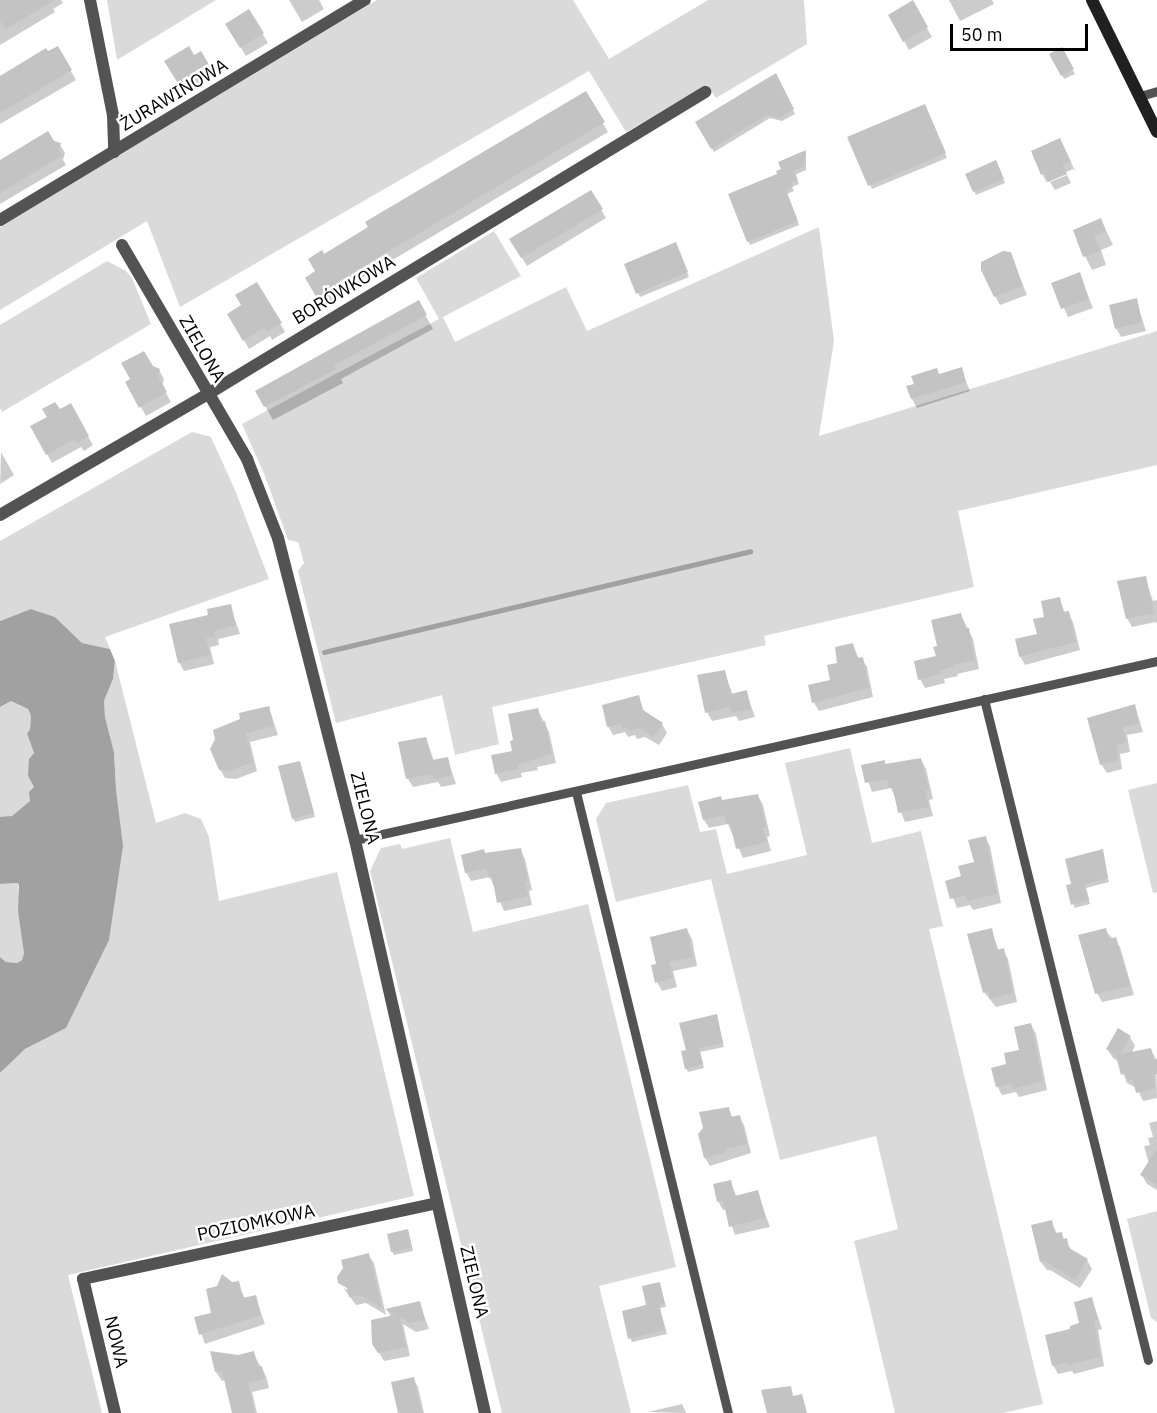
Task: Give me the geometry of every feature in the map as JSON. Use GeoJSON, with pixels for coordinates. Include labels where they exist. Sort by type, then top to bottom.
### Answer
{"type":"FeatureCollection","features":[{"type":"Feature","properties":{"kind":"main road"},"geometry":{"type":"LineString","coordinates":[[1092,0],[1157,132]]}},
{"type":"Feature","properties":{"kind":"street"},"geometry":{"type":"LineString","coordinates":[[90,0],[113,115],[114,152]]}},
{"type":"Feature","properties":{"kind":"street","name":"ŻURAWINOWA"},"geometry":{"type":"LineString","coordinates":[[0,220],[365,0]]}},
{"type":"Feature","properties":{"kind":"street","name":"BORÓWKOWA"},"geometry":{"type":"LineString","coordinates":[[0,515],[208,394],[705,92]]}},
{"type":"Feature","properties":{"kind":"street","name":"ZIELONA"},"geometry":{"type":"LineString","coordinates":[[122,244],[247,459],[278,538],[355,840],[485,1413]]}},
{"type":"Feature","properties":{"kind":"street","name":"POZIOMKOWA"},"geometry":{"type":"LineString","coordinates":[[83,1279],[437,1203]]}},
{"type":"Feature","properties":{"kind":"street","name":"NOWA"},"geometry":{"type":"LineString","coordinates":[[83,1279],[115,1413]]}},
{"type":"Feature","properties":{"kind":"lane"},"geometry":{"type":"LineString","coordinates":[[1140,96],[1157,91]]}},
{"type":"Feature","properties":{"kind":"lane"},"geometry":{"type":"LineString","coordinates":[[355,840],[1157,662]]}},
{"type":"Feature","properties":{"kind":"lane"},"geometry":{"type":"LineString","coordinates":[[984,699],[1148,1360]]}},
{"type":"Feature","properties":{"kind":"lane"},"geometry":{"type":"LineString","coordinates":[[576,792],[728,1413]]}},
{"type":"Feature","properties":{"kind":"shaded area"},"geometry":{"type":"Polygon","coordinates":[[[107,0],[216,0],[117,60],[107,0]]]}},
{"type":"Feature","properties":{"kind":"shaded area"},"geometry":{"type":"Polygon","coordinates":[[[377,0],[573,0],[609,59],[708,0],[804,0],[807,44],[716,98],[707,85],[626,132],[589,71],[180,307],[147,221],[0,310],[0,227],[377,0]]]}},
{"type":"Feature","properties":{"kind":"shaded area"},"geometry":{"type":"Polygon","coordinates":[[[819,227],[834,341],[819,436],[1157,331],[1157,465],[958,511],[974,587],[764,636],[766,645],[492,707],[499,744],[455,755],[442,695],[336,723],[298,571],[304,563],[298,542],[288,540],[265,476],[242,424],[439,319],[416,278],[494,231],[521,276],[443,317],[455,342],[566,287],[587,331],[819,227]]]}},
{"type":"Feature","properties":{"kind":"shaded area"},"geometry":{"type":"Polygon","coordinates":[[[107,261],[126,271],[132,278],[151,324],[2,412],[0,408],[0,325],[107,261]]]}},
{"type":"Feature","properties":{"kind":"shaded area"},"geometry":{"type":"Polygon","coordinates":[[[192,432],[211,437],[235,490],[269,579],[105,637],[110,649],[82,643],[55,617],[31,609],[0,621],[0,541],[192,432]]]}},
{"type":"Feature","properties":{"kind":"shaded area"},"geometry":{"type":"Polygon","coordinates":[[[31,609],[55,617],[82,643],[110,649],[115,661],[113,679],[104,701],[105,717],[114,752],[123,846],[109,940],[66,1028],[25,1049],[0,1073],[0,957],[6,962],[17,963],[22,960],[24,953],[18,911],[18,883],[0,884],[0,817],[12,816],[30,801],[29,792],[34,787],[28,776],[29,759],[34,753],[27,734],[30,729],[31,716],[28,709],[11,701],[0,707],[0,621],[31,609]]]}},
{"type":"Feature","properties":{"kind":"shaded area"},"geometry":{"type":"Polygon","coordinates":[[[115,661],[156,823],[185,813],[201,819],[209,837],[219,901],[337,872],[414,1196],[68,1275],[102,1413],[0,1413],[0,1073],[25,1049],[66,1028],[81,994],[116,790],[114,752],[105,717],[104,701],[113,679],[115,661]]]}},
{"type":"Feature","properties":{"kind":"shaded area"},"geometry":{"type":"Polygon","coordinates":[[[11,701],[28,709],[31,716],[27,735],[34,753],[28,776],[34,787],[30,801],[13,816],[5,819],[0,817],[0,707],[11,701]]]}},
{"type":"Feature","properties":{"kind":"shaded area"},"geometry":{"type":"Polygon","coordinates":[[[850,748],[872,843],[921,831],[943,926],[929,929],[1043,1404],[1003,1413],[895,1413],[854,1241],[898,1229],[876,1136],[780,1160],[711,879],[616,902],[596,819],[606,803],[688,785],[700,832],[716,829],[727,874],[807,855],[785,763],[850,748]]]}},
{"type":"Feature","properties":{"kind":"shaded area"},"geometry":{"type":"Polygon","coordinates":[[[1157,783],[1157,892],[1153,893],[1128,790],[1157,783]]]}},
{"type":"Feature","properties":{"kind":"shaded area"},"geometry":{"type":"Polygon","coordinates":[[[450,838],[473,932],[588,904],[676,1267],[599,1286],[631,1413],[502,1413],[370,871],[381,848],[400,844],[402,849],[450,838]]]}},
{"type":"Feature","properties":{"kind":"shaded area"},"geometry":{"type":"Polygon","coordinates":[[[18,883],[24,953],[22,960],[17,963],[6,962],[0,957],[0,884],[18,883]]]}},
{"type":"Feature","properties":{"kind":"shaded area"},"geometry":{"type":"Polygon","coordinates":[[[1157,1211],[1157,1322],[1151,1318],[1127,1219],[1157,1211]]]}},
{"type":"Feature","properties":{"kind":"building"},"geometry":{"type":"Polygon","coordinates":[[[0,0],[55,0],[6,29],[0,21],[0,0]]]}},
{"type":"Feature","properties":{"kind":"building"},"geometry":{"type":"Polygon","coordinates":[[[913,0],[928,27],[903,42],[888,15],[913,0]]]}},
{"type":"Feature","properties":{"kind":"building"},"geometry":{"type":"Polygon","coordinates":[[[249,9],[264,33],[240,48],[225,24],[249,9]]]}},
{"type":"Feature","properties":{"kind":"building"},"geometry":{"type":"Polygon","coordinates":[[[58,46],[72,70],[0,113],[0,76],[46,48],[48,51],[58,46]]]}},
{"type":"Feature","properties":{"kind":"building"},"geometry":{"type":"Polygon","coordinates":[[[189,46],[194,55],[201,51],[210,66],[179,85],[164,61],[189,46]]]}},
{"type":"Feature","properties":{"kind":"building"},"geometry":{"type":"Polygon","coordinates":[[[1062,47],[1074,69],[1061,76],[1049,54],[1062,47]]]}},
{"type":"Feature","properties":{"kind":"building"},"geometry":{"type":"Polygon","coordinates":[[[776,73],[794,109],[779,118],[767,115],[711,149],[695,122],[776,73]]]}},
{"type":"Feature","properties":{"kind":"building"},"geometry":{"type":"Polygon","coordinates":[[[586,91],[605,122],[339,281],[341,284],[317,298],[305,278],[315,271],[308,259],[322,250],[324,254],[368,227],[365,222],[586,91]]]}},
{"type":"Feature","properties":{"kind":"building"},"geometry":{"type":"Polygon","coordinates":[[[925,104],[946,153],[868,186],[847,137],[925,104]]]}},
{"type":"Feature","properties":{"kind":"building"},"geometry":{"type":"Polygon","coordinates":[[[48,131],[54,141],[61,143],[59,150],[63,155],[0,193],[0,160],[48,131]]]}},
{"type":"Feature","properties":{"kind":"building"},"geometry":{"type":"Polygon","coordinates":[[[1060,138],[1071,162],[1063,165],[1067,174],[1048,182],[1045,173],[1041,175],[1031,151],[1060,138]]]}},
{"type":"Feature","properties":{"kind":"building"},"geometry":{"type":"Polygon","coordinates":[[[806,150],[804,166],[794,171],[798,180],[791,183],[793,187],[786,190],[798,221],[747,242],[728,194],[777,174],[776,171],[781,169],[778,162],[806,150]]]}},
{"type":"Feature","properties":{"kind":"building"},"geometry":{"type":"Polygon","coordinates":[[[996,160],[1004,179],[973,192],[965,174],[996,160]]]}},
{"type":"Feature","properties":{"kind":"building"},"geometry":{"type":"Polygon","coordinates":[[[591,190],[603,209],[521,258],[509,239],[591,190]]]}},
{"type":"Feature","properties":{"kind":"building"},"geometry":{"type":"Polygon","coordinates":[[[1101,218],[1106,231],[1094,236],[1100,251],[1083,257],[1073,230],[1101,218]]]}},
{"type":"Feature","properties":{"kind":"building"},"geometry":{"type":"Polygon","coordinates":[[[676,242],[688,272],[636,294],[624,264],[676,242]]]}},
{"type":"Feature","properties":{"kind":"building"},"geometry":{"type":"Polygon","coordinates":[[[1003,251],[1011,252],[1023,286],[994,297],[981,270],[981,262],[1003,251]]]}},
{"type":"Feature","properties":{"kind":"building"},"geometry":{"type":"Polygon","coordinates":[[[1080,272],[1089,299],[1061,309],[1051,283],[1080,272]]]}},
{"type":"Feature","properties":{"kind":"building"},"geometry":{"type":"Polygon","coordinates":[[[257,282],[282,323],[266,332],[264,328],[243,341],[227,314],[241,305],[235,295],[257,282]]]}},
{"type":"Feature","properties":{"kind":"building"},"geometry":{"type":"Polygon","coordinates":[[[1137,298],[1142,322],[1115,329],[1109,305],[1137,298]]]}},
{"type":"Feature","properties":{"kind":"building"},"geometry":{"type":"Polygon","coordinates":[[[419,300],[427,315],[334,365],[336,369],[264,407],[255,391],[419,300]]]}},
{"type":"Feature","properties":{"kind":"building"},"geometry":{"type":"Polygon","coordinates":[[[144,351],[153,366],[160,369],[158,376],[167,392],[139,408],[125,382],[130,379],[121,363],[144,351]]]}},
{"type":"Feature","properties":{"kind":"building"},"geometry":{"type":"Polygon","coordinates":[[[962,367],[966,382],[911,399],[906,386],[914,384],[911,376],[937,368],[939,374],[962,367]]]}},
{"type":"Feature","properties":{"kind":"building"},"geometry":{"type":"Polygon","coordinates":[[[55,402],[60,409],[71,403],[89,436],[77,443],[75,439],[46,455],[30,426],[47,417],[42,409],[55,402]]]}},
{"type":"Feature","properties":{"kind":"building"},"geometry":{"type":"Polygon","coordinates":[[[1146,576],[1154,613],[1126,619],[1117,581],[1146,576]]]}},
{"type":"Feature","properties":{"kind":"building"},"geometry":{"type":"Polygon","coordinates":[[[1060,597],[1063,612],[1069,611],[1076,642],[1019,657],[1015,639],[1037,634],[1033,619],[1044,617],[1041,601],[1060,597]]]}},
{"type":"Feature","properties":{"kind":"building"},"geometry":{"type":"Polygon","coordinates":[[[231,604],[236,625],[214,631],[215,637],[206,638],[210,655],[178,663],[169,624],[208,615],[207,609],[231,604]]]}},
{"type":"Feature","properties":{"kind":"building"},"geometry":{"type":"Polygon","coordinates":[[[961,613],[965,628],[969,628],[975,660],[953,665],[954,667],[940,670],[941,674],[918,680],[914,661],[936,656],[933,647],[937,646],[931,620],[961,613]]]}},
{"type":"Feature","properties":{"kind":"building"},"geometry":{"type":"Polygon","coordinates":[[[853,643],[857,658],[863,657],[869,688],[812,703],[808,685],[830,680],[827,665],[837,663],[835,647],[853,643]]]}},
{"type":"Feature","properties":{"kind":"building"},"geometry":{"type":"Polygon","coordinates":[[[725,670],[731,694],[747,690],[751,709],[732,713],[730,707],[705,713],[697,675],[725,670]]]}},
{"type":"Feature","properties":{"kind":"building"},"geometry":{"type":"Polygon","coordinates":[[[639,695],[643,710],[663,723],[654,737],[639,728],[630,731],[629,727],[622,729],[621,724],[607,727],[602,705],[639,695]]]}},
{"type":"Feature","properties":{"kind":"building"},"geometry":{"type":"Polygon","coordinates":[[[1135,704],[1139,723],[1123,727],[1126,743],[1116,745],[1118,760],[1100,765],[1087,718],[1135,704]]]}},
{"type":"Feature","properties":{"kind":"building"},"geometry":{"type":"Polygon","coordinates":[[[269,706],[274,726],[246,733],[253,762],[229,771],[219,770],[210,749],[215,739],[213,730],[240,719],[239,713],[269,706]]]}},
{"type":"Feature","properties":{"kind":"building"},"geometry":{"type":"Polygon","coordinates":[[[538,708],[541,722],[545,721],[552,754],[517,765],[518,769],[495,774],[491,755],[512,751],[510,741],[513,740],[508,714],[538,708]]]}},
{"type":"Feature","properties":{"kind":"building"},"geometry":{"type":"Polygon","coordinates":[[[426,737],[432,760],[448,757],[452,775],[434,779],[433,774],[406,779],[398,742],[426,737]]]}},
{"type":"Feature","properties":{"kind":"building"},"geometry":{"type":"Polygon","coordinates":[[[921,758],[929,790],[925,791],[929,807],[898,813],[893,788],[889,788],[887,779],[865,783],[861,765],[885,760],[885,764],[921,758]]]}},
{"type":"Feature","properties":{"kind":"building"},"geometry":{"type":"Polygon","coordinates":[[[300,761],[314,813],[292,819],[278,766],[300,761]]]}},
{"type":"Feature","properties":{"kind":"building"},"geometry":{"type":"Polygon","coordinates":[[[758,794],[767,842],[736,849],[730,824],[727,824],[724,815],[703,820],[698,802],[721,796],[722,800],[758,794]]]}},
{"type":"Feature","properties":{"kind":"building"},"geometry":{"type":"Polygon","coordinates":[[[986,836],[997,894],[967,901],[965,896],[950,899],[945,881],[961,876],[958,866],[974,862],[968,840],[986,836]]]}},
{"type":"Feature","properties":{"kind":"building"},"geometry":{"type":"Polygon","coordinates":[[[521,848],[528,881],[525,882],[528,896],[497,903],[492,877],[489,878],[486,868],[465,873],[461,855],[484,849],[485,853],[521,848]]]}},
{"type":"Feature","properties":{"kind":"building"},"geometry":{"type":"Polygon","coordinates":[[[1103,849],[1108,878],[1085,884],[1089,900],[1071,905],[1066,885],[1071,884],[1065,859],[1103,849]]]}},
{"type":"Feature","properties":{"kind":"building"},"geometry":{"type":"Polygon","coordinates":[[[687,928],[693,957],[669,962],[673,978],[655,983],[651,965],[656,964],[650,937],[687,928]]]}},
{"type":"Feature","properties":{"kind":"building"},"geometry":{"type":"Polygon","coordinates":[[[992,928],[997,950],[1004,948],[1013,993],[990,999],[988,991],[983,993],[967,934],[992,928]]]}},
{"type":"Feature","properties":{"kind":"building"},"geometry":{"type":"Polygon","coordinates":[[[1106,928],[1109,939],[1116,937],[1130,986],[1095,994],[1078,935],[1106,928]]]}},
{"type":"Feature","properties":{"kind":"building"},"geometry":{"type":"Polygon","coordinates":[[[717,1014],[723,1043],[699,1048],[703,1064],[685,1069],[681,1051],[686,1050],[679,1023],[717,1014]]]}},
{"type":"Feature","properties":{"kind":"building"},"geometry":{"type":"Polygon","coordinates":[[[1031,1023],[1043,1081],[1013,1089],[1011,1083],[996,1087],[991,1068],[1006,1064],[1004,1053],[1019,1050],[1014,1027],[1031,1023]]]}},
{"type":"Feature","properties":{"kind":"building"},"geometry":{"type":"Polygon","coordinates":[[[1118,1028],[1131,1036],[1120,1054],[1151,1048],[1154,1060],[1157,1059],[1157,1074],[1153,1075],[1156,1088],[1136,1093],[1133,1079],[1128,1081],[1126,1073],[1121,1075],[1116,1056],[1106,1049],[1118,1028]]]}},
{"type":"Feature","properties":{"kind":"building"},"geometry":{"type":"Polygon","coordinates":[[[729,1107],[731,1117],[740,1115],[747,1144],[725,1149],[725,1153],[704,1158],[698,1134],[703,1128],[699,1112],[729,1107]]]}},
{"type":"Feature","properties":{"kind":"building"},"geometry":{"type":"Polygon","coordinates":[[[1157,1148],[1157,1185],[1140,1175],[1157,1148]]]}},
{"type":"Feature","properties":{"kind":"building"},"geometry":{"type":"Polygon","coordinates":[[[731,1180],[735,1196],[758,1190],[766,1218],[729,1227],[723,1200],[717,1202],[713,1184],[731,1180]]]}},
{"type":"Feature","properties":{"kind":"building"},"geometry":{"type":"Polygon","coordinates":[[[1052,1220],[1055,1233],[1062,1232],[1063,1239],[1067,1238],[1069,1248],[1088,1259],[1075,1280],[1044,1261],[1040,1262],[1031,1225],[1052,1220]]]}},
{"type":"Feature","properties":{"kind":"building"},"geometry":{"type":"Polygon","coordinates":[[[408,1229],[412,1247],[391,1252],[387,1234],[408,1229]]]}},
{"type":"Feature","properties":{"kind":"building"},"geometry":{"type":"Polygon","coordinates":[[[369,1253],[382,1308],[360,1295],[349,1297],[347,1288],[338,1283],[337,1277],[343,1268],[341,1260],[369,1253]]]}},
{"type":"Feature","properties":{"kind":"building"},"geometry":{"type":"Polygon","coordinates":[[[222,1274],[232,1282],[239,1281],[243,1298],[256,1295],[261,1315],[199,1335],[194,1317],[211,1313],[206,1289],[217,1286],[222,1274]]]}},
{"type":"Feature","properties":{"kind":"building"},"geometry":{"type":"Polygon","coordinates":[[[660,1282],[665,1304],[659,1304],[665,1330],[628,1339],[622,1311],[646,1305],[642,1286],[660,1282]]]}},
{"type":"Feature","properties":{"kind":"building"},"geometry":{"type":"Polygon","coordinates":[[[1092,1297],[1098,1320],[1094,1321],[1100,1357],[1052,1366],[1045,1335],[1070,1329],[1070,1326],[1079,1323],[1074,1302],[1092,1297]]]}},
{"type":"Feature","properties":{"kind":"building"},"geometry":{"type":"Polygon","coordinates":[[[420,1301],[425,1320],[410,1323],[400,1317],[406,1347],[378,1353],[372,1344],[371,1320],[395,1315],[385,1309],[420,1301]]]}},
{"type":"Feature","properties":{"kind":"building"},"geometry":{"type":"Polygon","coordinates":[[[210,1351],[238,1355],[254,1351],[258,1367],[262,1366],[265,1379],[248,1383],[255,1413],[232,1413],[222,1371],[215,1372],[210,1351]]]}},
{"type":"Feature","properties":{"kind":"building"},"geometry":{"type":"Polygon","coordinates":[[[414,1377],[422,1413],[398,1413],[391,1382],[414,1377]]]}},
{"type":"Feature","properties":{"kind":"building"},"geometry":{"type":"Polygon","coordinates":[[[791,1386],[793,1396],[802,1394],[807,1413],[767,1413],[761,1390],[791,1386]]]}},
{"type":"Feature","properties":{"kind":"waterway"},"geometry":{"type":"LineString","coordinates":[[324,652],[750,551]]}}]}
